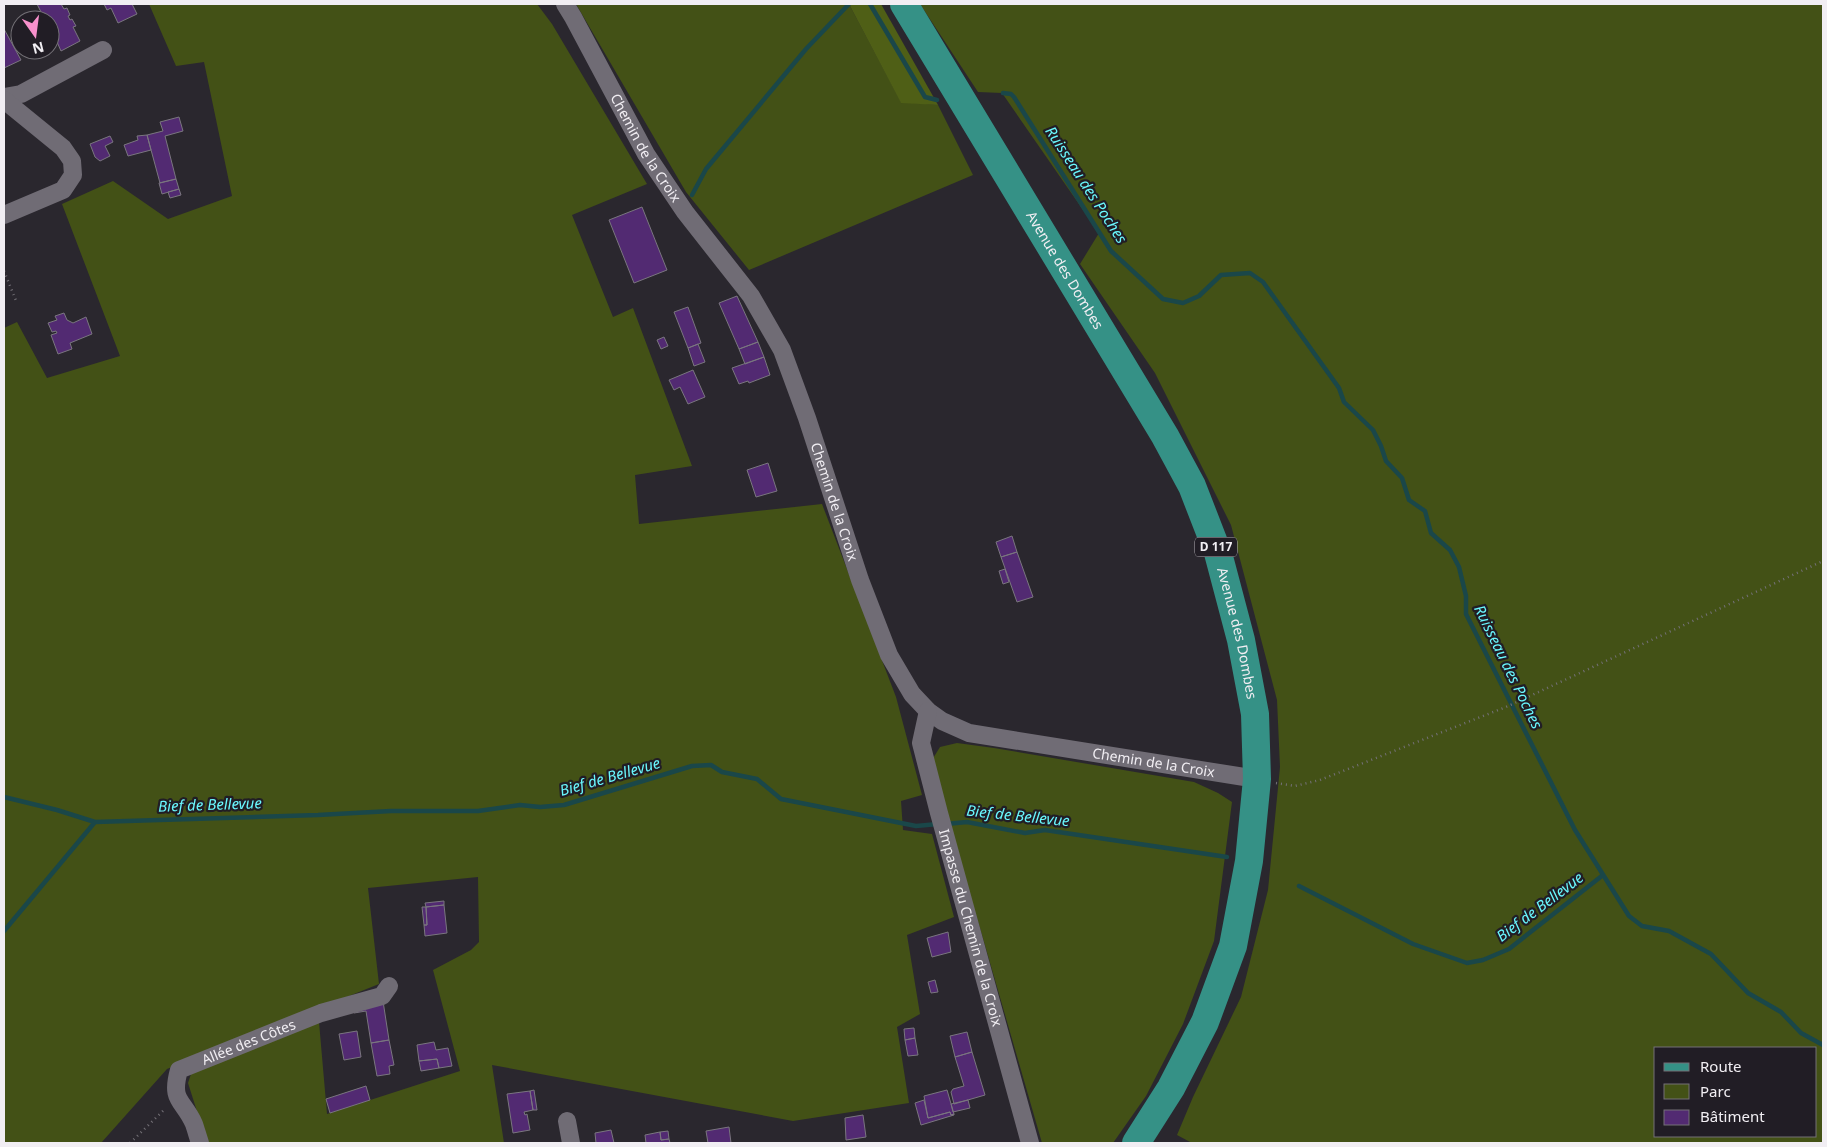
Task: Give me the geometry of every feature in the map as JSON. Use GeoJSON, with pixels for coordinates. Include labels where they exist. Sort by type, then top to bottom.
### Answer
{"type":"FeatureCollection","features":[{"type":"Feature","properties":{"kind":"main road","name":"Avenue des Dombes"},"geometry":{"type":"LineString","coordinates":[[904,4],[1156,420],[1192,486],[1218,553],[1241,640],[1255,714],[1257,779],[1249,861],[1233,946],[1205,1022],[1171,1088],[1136,1143]]}},
{"type":"Feature","properties":{"kind":"street","name":"Chemin de la Croix"},"geometry":{"type":"LineString","coordinates":[[565,4],[574,17],[646,154],[685,212],[751,296],[782,350],[807,418],[860,580],[886,647],[912,694],[928,711],[942,721],[969,733],[1257,779]]}},
{"type":"Feature","properties":{"kind":"street"},"geometry":{"type":"LineString","coordinates":[[4,99],[21,94],[102,50]]}},
{"type":"Feature","properties":{"kind":"street"},"geometry":{"type":"LineString","coordinates":[[4,99],[63,148],[72,162],[73,175],[63,190],[4,215]]}},
{"type":"Feature","properties":{"kind":"street","name":"Impasse du Chemin de la Croix"},"geometry":{"type":"LineString","coordinates":[[928,711],[921,743],[938,813],[1030,1143]]}},
{"type":"Feature","properties":{"kind":"street","name":"Allée des Côtes"},"geometry":{"type":"LineString","coordinates":[[177,1098],[175,1085],[180,1070],[321,1013],[382,996],[389,986]]}},
{"type":"Feature","properties":{"kind":"street"},"geometry":{"type":"LineString","coordinates":[[177,1098],[193,1124],[200,1143]]}},
{"type":"Feature","properties":{"kind":"street"},"geometry":{"type":"LineString","coordinates":[[567,1121],[571,1143]]}},
{"type":"Feature","properties":{"kind":"path"},"geometry":{"type":"LineString","coordinates":[[4,271],[16,303]]}},
{"type":"Feature","properties":{"kind":"path"},"geometry":{"type":"LineString","coordinates":[[1257,779],[1295,786],[1320,780],[1518,702],[1823,561]]}},
{"type":"Feature","properties":{"kind":"path"},"geometry":{"type":"LineString","coordinates":[[130,1143],[177,1098]]}},
{"type":"Feature","properties":{"kind":"green space"},"geometry":{"type":"Polygon","coordinates":[[[149,4],[537,4],[552,24],[647,184],[572,215],[613,317],[633,308],[692,466],[635,475],[639,524],[822,504],[896,697],[922,795],[901,801],[903,830],[932,834],[954,917],[907,935],[920,1014],[897,1027],[909,1103],[793,1121],[492,1065],[504,1143],[207,1143],[188,1083],[191,1074],[319,1022],[327,1114],[460,1071],[433,970],[471,950],[479,942],[478,877],[368,888],[379,984],[167,1069],[101,1143],[4,1143],[4,328],[17,322],[47,378],[120,356],[62,204],[113,181],[168,219],[232,196],[204,62],[176,66],[149,4]]]}},
{"type":"Feature","properties":{"kind":"green space"},"geometry":{"type":"Polygon","coordinates":[[[576,4],[849,4],[901,102],[938,105],[973,175],[749,270],[686,192],[576,4]]]}},
{"type":"Feature","properties":{"kind":"green space"},"geometry":{"type":"Polygon","coordinates":[[[849,4],[881,4],[938,105],[901,103],[849,4]]]}},
{"type":"Feature","properties":{"kind":"green space"},"geometry":{"type":"Polygon","coordinates":[[[920,4],[1823,4],[1823,1143],[1192,1143],[1177,1135],[1241,997],[1268,890],[1280,767],[1277,700],[1231,525],[1155,373],[1080,264],[1099,233],[1002,93],[978,92],[920,4]]]}},
{"type":"Feature","properties":{"kind":"green space"},"geometry":{"type":"Polygon","coordinates":[[[957,743],[1194,782],[1232,802],[1214,941],[1183,1024],[1146,1096],[1113,1143],[1042,1143],[980,928],[939,798],[932,760],[940,747],[957,743]]]}},
{"type":"Feature","properties":{"kind":"building"},"geometry":{"type":"Polygon","coordinates":[[[37,4],[61,4],[64,9],[67,8],[70,15],[68,16],[76,26],[73,27],[80,41],[61,51],[60,10],[40,10],[37,4]]]}},
{"type":"Feature","properties":{"kind":"building"},"geometry":{"type":"Polygon","coordinates":[[[104,4],[132,4],[137,14],[118,23],[111,8],[107,10],[104,4]]]}},
{"type":"Feature","properties":{"kind":"building"},"geometry":{"type":"Polygon","coordinates":[[[4,29],[10,40],[10,60],[21,60],[4,68],[4,29]]]}},
{"type":"Feature","properties":{"kind":"building"},"geometry":{"type":"Polygon","coordinates":[[[179,117],[183,131],[165,136],[176,179],[160,183],[147,135],[163,131],[160,122],[179,117]]]}},
{"type":"Feature","properties":{"kind":"building"},"geometry":{"type":"Polygon","coordinates":[[[147,135],[151,150],[128,156],[124,145],[138,140],[137,136],[147,135]]]}},
{"type":"Feature","properties":{"kind":"building"},"geometry":{"type":"Polygon","coordinates":[[[110,136],[113,142],[105,146],[110,156],[100,161],[95,157],[90,144],[110,136]]]}},
{"type":"Feature","properties":{"kind":"building"},"geometry":{"type":"Polygon","coordinates":[[[176,179],[179,189],[162,194],[159,183],[176,179]]]}},
{"type":"Feature","properties":{"kind":"building"},"geometry":{"type":"Polygon","coordinates":[[[179,189],[181,195],[170,198],[168,192],[179,189]]]}},
{"type":"Feature","properties":{"kind":"building"},"geometry":{"type":"Polygon","coordinates":[[[642,207],[667,270],[634,283],[609,220],[642,207]]]}},
{"type":"Feature","properties":{"kind":"building"},"geometry":{"type":"Polygon","coordinates":[[[737,296],[758,342],[739,349],[719,303],[737,296]]]}},
{"type":"Feature","properties":{"kind":"building"},"geometry":{"type":"Polygon","coordinates":[[[688,307],[701,343],[688,348],[674,312],[688,307]]]}},
{"type":"Feature","properties":{"kind":"building"},"geometry":{"type":"Polygon","coordinates":[[[64,313],[67,320],[73,323],[86,317],[92,334],[70,343],[72,349],[58,354],[51,335],[57,333],[56,331],[52,332],[48,323],[57,320],[55,316],[64,313]]]}},
{"type":"Feature","properties":{"kind":"building"},"geometry":{"type":"Polygon","coordinates":[[[664,337],[668,346],[661,349],[657,340],[664,337]]]}},
{"type":"Feature","properties":{"kind":"building"},"geometry":{"type":"Polygon","coordinates":[[[758,342],[764,357],[745,364],[739,349],[758,342]]]}},
{"type":"Feature","properties":{"kind":"building"},"geometry":{"type":"Polygon","coordinates":[[[698,344],[705,362],[694,366],[688,348],[698,344]]]}},
{"type":"Feature","properties":{"kind":"building"},"geometry":{"type":"Polygon","coordinates":[[[764,357],[770,375],[749,383],[748,381],[739,384],[732,368],[764,357]]]}},
{"type":"Feature","properties":{"kind":"building"},"geometry":{"type":"Polygon","coordinates":[[[693,370],[705,397],[688,404],[680,387],[674,390],[669,380],[693,370]]]}},
{"type":"Feature","properties":{"kind":"building"},"geometry":{"type":"Polygon","coordinates":[[[768,463],[777,491],[756,497],[747,470],[768,463]]]}},
{"type":"Feature","properties":{"kind":"building"},"geometry":{"type":"Polygon","coordinates":[[[1012,536],[1017,552],[1001,557],[996,542],[1012,536]]]}},
{"type":"Feature","properties":{"kind":"building"},"geometry":{"type":"Polygon","coordinates":[[[1017,552],[1033,597],[1017,602],[1001,557],[1017,552]]]}},
{"type":"Feature","properties":{"kind":"building"},"geometry":{"type":"Polygon","coordinates":[[[1005,569],[1009,582],[1003,584],[999,571],[1005,569]]]}},
{"type":"Feature","properties":{"kind":"building"},"geometry":{"type":"Polygon","coordinates":[[[444,901],[444,905],[426,907],[425,903],[444,901]]]}},
{"type":"Feature","properties":{"kind":"building"},"geometry":{"type":"Polygon","coordinates":[[[444,905],[447,933],[425,936],[424,925],[427,925],[426,907],[444,905]]]}},
{"type":"Feature","properties":{"kind":"building"},"geometry":{"type":"Polygon","coordinates":[[[422,907],[426,907],[427,925],[424,925],[422,907]]]}},
{"type":"Feature","properties":{"kind":"building"},"geometry":{"type":"Polygon","coordinates":[[[948,932],[951,952],[932,957],[927,938],[948,932]]]}},
{"type":"Feature","properties":{"kind":"building"},"geometry":{"type":"Polygon","coordinates":[[[935,980],[938,992],[931,993],[928,982],[935,980]]]}},
{"type":"Feature","properties":{"kind":"building"},"geometry":{"type":"Polygon","coordinates":[[[383,1001],[389,1040],[371,1043],[366,1011],[354,1013],[353,1006],[383,1001]]]}},
{"type":"Feature","properties":{"kind":"building"},"geometry":{"type":"Polygon","coordinates":[[[914,1028],[915,1038],[905,1040],[904,1029],[914,1028]]]}},
{"type":"Feature","properties":{"kind":"building"},"geometry":{"type":"Polygon","coordinates":[[[357,1031],[361,1057],[344,1060],[339,1034],[357,1031]]]}},
{"type":"Feature","properties":{"kind":"building"},"geometry":{"type":"Polygon","coordinates":[[[967,1032],[972,1052],[955,1057],[950,1036],[967,1032]]]}},
{"type":"Feature","properties":{"kind":"building"},"geometry":{"type":"Polygon","coordinates":[[[915,1038],[918,1055],[908,1056],[905,1040],[915,1038]]]}},
{"type":"Feature","properties":{"kind":"building"},"geometry":{"type":"Polygon","coordinates":[[[389,1040],[394,1065],[389,1066],[390,1074],[377,1076],[371,1043],[389,1040]]]}},
{"type":"Feature","properties":{"kind":"building"},"geometry":{"type":"Polygon","coordinates":[[[434,1042],[436,1050],[448,1048],[452,1066],[439,1068],[437,1059],[419,1061],[417,1045],[434,1042]]]}},
{"type":"Feature","properties":{"kind":"building"},"geometry":{"type":"Polygon","coordinates":[[[972,1052],[985,1095],[954,1104],[951,1092],[953,1089],[964,1086],[955,1057],[972,1052]]]}},
{"type":"Feature","properties":{"kind":"building"},"geometry":{"type":"Polygon","coordinates":[[[437,1059],[439,1068],[421,1071],[419,1061],[437,1059]]]}},
{"type":"Feature","properties":{"kind":"building"},"geometry":{"type":"Polygon","coordinates":[[[366,1086],[370,1100],[330,1113],[326,1099],[366,1086]]]}},
{"type":"Feature","properties":{"kind":"building"},"geometry":{"type":"Polygon","coordinates":[[[534,1090],[537,1110],[533,1110],[530,1091],[534,1090]]]}},
{"type":"Feature","properties":{"kind":"building"},"geometry":{"type":"Polygon","coordinates":[[[947,1090],[954,1114],[951,1115],[950,1112],[928,1118],[924,1096],[947,1090]]]}},
{"type":"Feature","properties":{"kind":"building"},"geometry":{"type":"Polygon","coordinates":[[[530,1091],[533,1110],[524,1112],[525,1115],[527,1114],[530,1130],[513,1133],[507,1094],[530,1091]]]}},
{"type":"Feature","properties":{"kind":"building"},"geometry":{"type":"Polygon","coordinates":[[[924,1100],[928,1118],[950,1112],[951,1115],[954,1115],[921,1125],[915,1103],[924,1100]]]}},
{"type":"Feature","properties":{"kind":"building"},"geometry":{"type":"Polygon","coordinates":[[[968,1100],[970,1108],[953,1112],[951,1104],[968,1100]]]}},
{"type":"Feature","properties":{"kind":"building"},"geometry":{"type":"Polygon","coordinates":[[[863,1115],[866,1137],[846,1140],[845,1118],[863,1115]]]}},
{"type":"Feature","properties":{"kind":"building"},"geometry":{"type":"Polygon","coordinates":[[[729,1127],[731,1143],[708,1143],[706,1131],[729,1127]]]}},
{"type":"Feature","properties":{"kind":"building"},"geometry":{"type":"Polygon","coordinates":[[[611,1130],[614,1143],[596,1143],[595,1133],[611,1130]]]}},
{"type":"Feature","properties":{"kind":"building"},"geometry":{"type":"Polygon","coordinates":[[[668,1131],[669,1139],[661,1140],[660,1132],[668,1131]]]}},
{"type":"Feature","properties":{"kind":"building"},"geometry":{"type":"Polygon","coordinates":[[[660,1132],[661,1140],[669,1139],[670,1143],[646,1143],[645,1135],[660,1132]]]}},
{"type":"Feature","properties":{"kind":"waterway"},"geometry":{"type":"LineString","coordinates":[[692,195],[706,169],[806,49],[849,4]]}},
{"type":"Feature","properties":{"kind":"waterway","name":"Ruisseau des Poches"},"geometry":{"type":"LineString","coordinates":[[870,4],[925,97],[937,100]]}},
{"type":"Feature","properties":{"kind":"waterway","name":"Ruisseau des Poches"},"geometry":{"type":"LineString","coordinates":[[1003,93],[1011,94],[1014,97],[1111,251],[1163,299],[1183,303],[1199,296],[1221,275],[1250,273],[1263,282],[1339,388],[1344,402],[1373,430],[1386,461],[1402,478],[1409,500],[1425,511],[1431,533],[1450,550],[1459,567],[1466,596],[1466,614],[1575,830],[1629,916],[1642,926],[1669,931],[1711,954],[1748,993],[1781,1012],[1801,1033],[1823,1045]]}},
{"type":"Feature","properties":{"kind":"waterway","name":"Bief de Bellevue"},"geometry":{"type":"LineString","coordinates":[[4,931],[95,822],[391,811],[478,811],[520,805],[540,807],[564,805],[692,766],[711,765],[722,772],[757,779],[781,799],[916,826],[938,824]]}},
{"type":"Feature","properties":{"kind":"waterway"},"geometry":{"type":"LineString","coordinates":[[4,797],[57,810],[95,822]]}},
{"type":"Feature","properties":{"kind":"waterway","name":"Bief de Bellevue"},"geometry":{"type":"LineString","coordinates":[[946,824],[967,822],[1025,833],[1045,830],[1227,857]]}},
{"type":"Feature","properties":{"kind":"waterway","name":"Bief de Bellevue"},"geometry":{"type":"LineString","coordinates":[[1299,886],[1413,944],[1467,963],[1483,960],[1509,949],[1603,875]]}}]}
